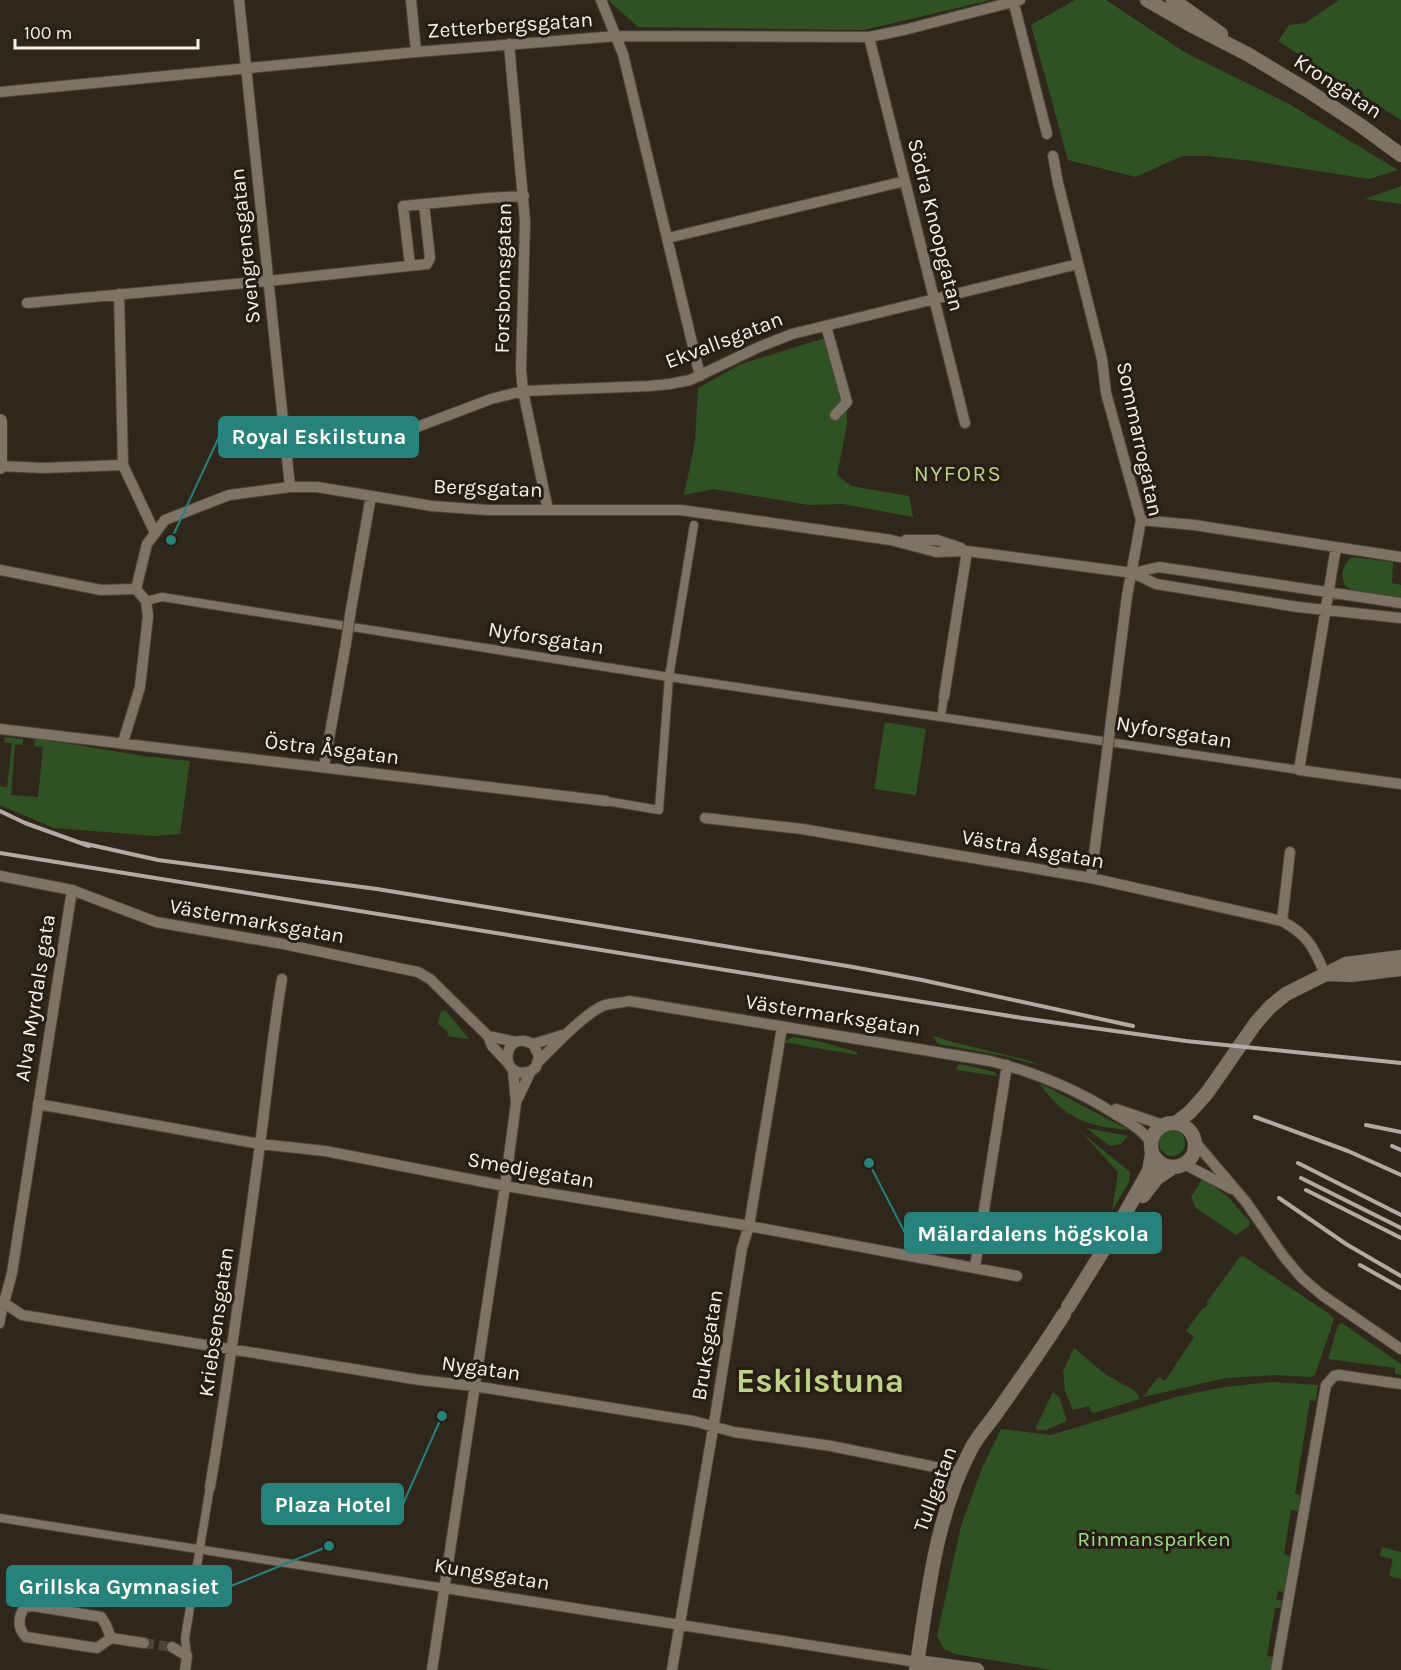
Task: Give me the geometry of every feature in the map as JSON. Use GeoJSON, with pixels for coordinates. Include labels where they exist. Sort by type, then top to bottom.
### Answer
{"type":"FeatureCollection","features":[{"type":"Feature","properties":{"kind":"street","name":"Svengrensgatan"},"geometry":{"type":"LineString","coordinates":[[239,0],[290,487]]}},
{"type":"Feature","properties":{"kind":"street"},"geometry":{"type":"LineString","coordinates":[[411,0],[416,52]]}},
{"type":"Feature","properties":{"kind":"street"},"geometry":{"type":"LineString","coordinates":[[601,0],[617,36],[700,376]]}},
{"type":"Feature","properties":{"kind":"street","name":"Krongatan"},"geometry":{"type":"LineString","coordinates":[[1147,0],[1249,55],[1360,125],[1401,155]]}},
{"type":"Feature","properties":{"kind":"street","name":"Krongatan"},"geometry":{"type":"LineString","coordinates":[[1173,0],[1194,12],[1249,55]]}},
{"type":"Feature","properties":{"kind":"street","name":"Zetterbergsgatan"},"geometry":{"type":"LineString","coordinates":[[0,92],[416,52],[617,36],[869,37],[1016,1]]}},
{"type":"Feature","properties":{"kind":"street"},"geometry":{"type":"LineString","coordinates":[[1016,1],[1047,134]]}},
{"type":"Feature","properties":{"kind":"street","name":"Södra Knoopgatan"},"geometry":{"type":"LineString","coordinates":[[869,37],[965,423]]}},
{"type":"Feature","properties":{"kind":"street","name":"Forsbomsgatan"},"geometry":{"type":"LineString","coordinates":[[509,44],[525,221],[521,370],[523,391],[548,510]]}},
{"type":"Feature","properties":{"kind":"street","name":"Sommarrogatan"},"geometry":{"type":"LineString","coordinates":[[1053,156],[1102,359],[1106,393],[1140,520],[1133,573],[1127,596],[1091,878]]}},
{"type":"Feature","properties":{"kind":"street"},"geometry":{"type":"LineString","coordinates":[[668,238],[905,181]]}},
{"type":"Feature","properties":{"kind":"street"},"geometry":{"type":"LineString","coordinates":[[410,265],[404,206],[524,196]]}},
{"type":"Feature","properties":{"kind":"street"},"geometry":{"type":"LineString","coordinates":[[27,303],[426,264],[430,258],[424,204]]}},
{"type":"Feature","properties":{"kind":"street","name":"Ekvallsgatan"},"geometry":{"type":"LineString","coordinates":[[351,452],[491,399],[523,391],[582,390],[670,384],[700,376],[776,339],[1078,264]]}},
{"type":"Feature","properties":{"kind":"street"},"geometry":{"type":"LineString","coordinates":[[119,294],[123,465],[155,533]]}},
{"type":"Feature","properties":{"kind":"street"},"geometry":{"type":"LineString","coordinates":[[826,326],[847,402],[835,415]]}},
{"type":"Feature","properties":{"kind":"street"},"geometry":{"type":"LineString","coordinates":[[0,421],[0,466],[43,468],[123,465]]}},
{"type":"Feature","properties":{"kind":"street","name":"Bergsgatan"},"geometry":{"type":"LineString","coordinates":[[136,589],[147,544],[165,520],[229,495],[290,487],[317,487],[432,506],[548,510],[681,510],[891,540],[937,540],[967,550],[1133,573],[1156,584],[1327,610],[1401,618]]}},
{"type":"Feature","properties":{"kind":"street"},"geometry":{"type":"LineString","coordinates":[[324,768],[371,496]]}},
{"type":"Feature","properties":{"kind":"street"},"geometry":{"type":"LineString","coordinates":[[1140,520],[1194,525],[1401,557]]}},
{"type":"Feature","properties":{"kind":"street"},"geometry":{"type":"LineString","coordinates":[[669,677],[694,525]]}},
{"type":"Feature","properties":{"kind":"street"},"geometry":{"type":"LineString","coordinates":[[1299,770],[1336,546]]}},
{"type":"Feature","properties":{"kind":"street"},"geometry":{"type":"LineString","coordinates":[[941,716],[967,550]]}},
{"type":"Feature","properties":{"kind":"street","name":"Bergsgatan"},"geometry":{"type":"LineString","coordinates":[[1133,573],[1159,567],[1401,603]]}},
{"type":"Feature","properties":{"kind":"street"},"geometry":{"type":"LineString","coordinates":[[0,570],[101,590],[136,589],[146,601],[148,616],[140,687],[123,742]]}},
{"type":"Feature","properties":{"kind":"street","name":"Nyforsgatan"},"geometry":{"type":"LineString","coordinates":[[146,601],[162,597],[669,677],[1401,784]]}},
{"type":"Feature","properties":{"kind":"street","name":"Östra Åsgatan"},"geometry":{"type":"LineString","coordinates":[[0,729],[606,801],[658,810],[669,677]]}},
{"type":"Feature","properties":{"kind":"street","name":"Västra Åsgatan"},"geometry":{"type":"LineString","coordinates":[[705,818],[802,829],[1091,878],[1282,921],[1305,936],[1315,950],[1325,974]]}},
{"type":"Feature","properties":{"kind":"street"},"geometry":{"type":"LineString","coordinates":[[1282,921],[1290,852]]}},
{"type":"Feature","properties":{"kind":"street","name":"Västermarksgatan"},"geometry":{"type":"LineString","coordinates":[[0,876],[72,890],[156,922],[283,944],[418,972],[430,979],[488,1035],[492,1046],[511,1067]]}},
{"type":"Feature","properties":{"kind":"street","name":"Alva Myrdals gata"},"geometry":{"type":"LineString","coordinates":[[0,1324],[2,1303],[12,1273],[72,890]]}},
{"type":"Feature","properties":{"kind":"street"},"geometry":{"type":"LineString","coordinates":[[1238,1192],[1178,1166],[1161,1164],[1152,1148],[1154,1133],[1190,1112],[1207,1093],[1243,1039],[1270,1007],[1286,994],[1346,964],[1401,957]]}},
{"type":"Feature","properties":{"kind":"street"},"geometry":{"type":"LineString","coordinates":[[1325,974],[1351,975],[1401,969]]}},
{"type":"Feature","properties":{"kind":"street","name":"Kriebsensgatan"},"geometry":{"type":"LineString","coordinates":[[185,1670],[187,1656],[185,1638],[233,1350],[274,1026],[282,980]]}},
{"type":"Feature","properties":{"kind":"street","name":"Västermarksgatan"},"geometry":{"type":"LineString","coordinates":[[539,1061],[566,1034],[604,1005],[629,1001],[1007,1065],[1029,1071],[1096,1102],[1140,1130],[1152,1148]]}},
{"type":"Feature","properties":{"kind":"street","name":"Bruksgatan"},"geometry":{"type":"LineString","coordinates":[[672,1670],[742,1248],[749,1227],[782,1027]]}},
{"type":"Feature","properties":{"kind":"street","name":"Västermarksgatan"},"geometry":{"type":"LineString","coordinates":[[533,1044],[566,1034]]}},
{"type":"Feature","properties":{"kind":"street","name":"Västermarksgatan"},"geometry":{"type":"LineString","coordinates":[[488,1035],[516,1042]]}},
{"type":"Feature","properties":{"kind":"street"},"geometry":{"type":"LineString","coordinates":[[432,1670],[446,1588],[516,1103],[511,1067],[506,1058],[507,1051],[516,1042],[522,1041],[533,1044],[538,1052],[539,1061],[531,1071],[516,1103]]}},
{"type":"Feature","properties":{"kind":"street"},"geometry":{"type":"LineString","coordinates":[[975,1267],[1007,1065]]}},
{"type":"Feature","properties":{"kind":"street"},"geometry":{"type":"LineString","coordinates":[[511,1067],[522,1073],[531,1071]]}},
{"type":"Feature","properties":{"kind":"street"},"geometry":{"type":"LineString","coordinates":[[1178,1166],[1192,1158],[1197,1117],[1207,1093]]}},
{"type":"Feature","properties":{"kind":"street","name":"Västermarksgatan"},"geometry":{"type":"LineString","coordinates":[[1096,1102],[1169,1124]]}},
{"type":"Feature","properties":{"kind":"street","name":"Smedjegatan"},"geometry":{"type":"LineString","coordinates":[[38,1104],[260,1144],[325,1151],[505,1186],[749,1227],[1017,1276]]}},
{"type":"Feature","properties":{"kind":"street"},"geometry":{"type":"LineString","coordinates":[[1169,1124],[1186,1127],[1302,1278],[1322,1295],[1401,1349]]}},
{"type":"Feature","properties":{"kind":"street","name":"Tullgatan"},"geometry":{"type":"LineString","coordinates":[[916,1666],[935,1552],[948,1502],[960,1472],[972,1447],[1046,1342],[1114,1233],[1149,1171],[1152,1148]]}},
{"type":"Feature","properties":{"kind":"street","name":"Tullgatan"},"geometry":{"type":"LineString","coordinates":[[1114,1233],[1157,1178],[1178,1166]]}},
{"type":"Feature","properties":{"kind":"street","name":"Nygatan"},"geometry":{"type":"LineString","coordinates":[[2,1303],[22,1315],[420,1380],[474,1386],[693,1421],[734,1432],[831,1446],[960,1472]]}},
{"type":"Feature","properties":{"kind":"street"},"geometry":{"type":"LineString","coordinates":[[1276,1670],[1326,1385],[1334,1376],[1339,1375],[1401,1384]]}},
{"type":"Feature","properties":{"kind":"street","name":"Kungsgatan"},"geometry":{"type":"LineString","coordinates":[[0,1518],[679,1625],[916,1666],[977,1670]]}},
{"type":"Feature","properties":{"kind":"street"},"geometry":{"type":"LineString","coordinates":[[111,1638],[101,1617],[33,1606],[26,1607],[21,1613],[19,1624],[21,1632],[26,1637],[97,1648],[111,1638],[144,1643]]}},
{"type":"Feature","properties":{"kind":"street"},"geometry":{"type":"LineString","coordinates":[[172,1647],[187,1656]]}},
{"type":"Feature","properties":{"kind":"green space"},"geometry":{"type":"Polygon","coordinates":[[[608,0],[991,0],[864,30],[638,27],[608,0]]]}},
{"type":"Feature","properties":{"kind":"green space"},"geometry":{"type":"Polygon","coordinates":[[[1075,0],[1106,0],[1186,53],[1289,104],[1398,170],[1369,179],[1253,161],[1182,156],[1136,177],[1068,160],[1031,25],[1075,0]]]}},
{"type":"Feature","properties":{"kind":"green space"},"geometry":{"type":"Polygon","coordinates":[[[1339,0],[1401,0],[1401,120],[1278,41],[1289,25],[1305,23],[1339,0]]]}},
{"type":"Feature","properties":{"kind":"green space"},"geometry":{"type":"Polygon","coordinates":[[[1401,186],[1401,204],[1365,199],[1401,186]]]}},
{"type":"Feature","properties":{"kind":"green space"},"geometry":{"type":"Polygon","coordinates":[[[822,339],[829,339],[847,402],[847,425],[837,475],[851,486],[909,496],[913,517],[843,504],[809,505],[714,489],[684,495],[695,442],[698,388],[741,364],[822,339]]]}},
{"type":"Feature","properties":{"kind":"green space"},"geometry":{"type":"Polygon","coordinates":[[[1352,557],[1393,562],[1392,583],[1401,585],[1401,598],[1356,592],[1345,586],[1343,570],[1352,557]]]}},
{"type":"Feature","properties":{"kind":"green space"},"geometry":{"type":"Polygon","coordinates":[[[885,722],[926,729],[916,795],[874,789],[885,722]]]}},
{"type":"Feature","properties":{"kind":"green space"},"geometry":{"type":"Polygon","coordinates":[[[5,737],[23,739],[23,745],[15,744],[11,795],[38,797],[43,747],[34,746],[35,738],[144,756],[190,761],[180,834],[155,836],[54,828],[0,805],[0,786],[7,787],[12,743],[4,742],[5,737]]]}},
{"type":"Feature","properties":{"kind":"green space"},"geometry":{"type":"Polygon","coordinates":[[[443,1010],[469,1039],[447,1036],[448,1032],[438,1024],[443,1010]]]}},
{"type":"Feature","properties":{"kind":"green space"},"geometry":{"type":"Polygon","coordinates":[[[933,1036],[1038,1065],[1004,1056],[938,1044],[933,1036]]]}},
{"type":"Feature","properties":{"kind":"green space"},"geometry":{"type":"Polygon","coordinates":[[[793,1037],[818,1041],[857,1052],[857,1055],[783,1042],[793,1037]]]}},
{"type":"Feature","properties":{"kind":"green space"},"geometry":{"type":"Polygon","coordinates":[[[960,1064],[995,1072],[998,1076],[956,1070],[960,1064]]]}},
{"type":"Feature","properties":{"kind":"green space"},"geometry":{"type":"Polygon","coordinates":[[[1040,1084],[1129,1130],[1101,1126],[1078,1119],[1058,1105],[1040,1084]]]}},
{"type":"Feature","properties":{"kind":"green space"},"geometry":{"type":"Polygon","coordinates":[[[1086,1128],[1128,1136],[1121,1144],[1110,1146],[1086,1128]]]}},
{"type":"Feature","properties":{"kind":"green space"},"geometry":{"type":"Polygon","coordinates":[[[1172,1130],[1181,1134],[1185,1143],[1181,1152],[1172,1156],[1163,1152],[1159,1143],[1163,1134],[1172,1130]]]}},
{"type":"Feature","properties":{"kind":"green space"},"geometry":{"type":"Polygon","coordinates":[[[1081,1132],[1130,1172],[1129,1182],[1112,1211],[1118,1172],[1081,1132]]]}},
{"type":"Feature","properties":{"kind":"green space"},"geometry":{"type":"Polygon","coordinates":[[[1203,1178],[1228,1197],[1250,1222],[1249,1226],[1236,1235],[1196,1208],[1191,1197],[1203,1178]]]}},
{"type":"Feature","properties":{"kind":"green space"},"geometry":{"type":"Polygon","coordinates":[[[1243,1256],[1334,1319],[1315,1375],[1310,1377],[1274,1375],[1226,1378],[1143,1397],[1158,1377],[1165,1381],[1194,1337],[1186,1331],[1202,1309],[1207,1306],[1207,1302],[1239,1258],[1243,1256]]]}},
{"type":"Feature","properties":{"kind":"green space"},"geometry":{"type":"Polygon","coordinates":[[[1342,1323],[1401,1364],[1401,1375],[1395,1374],[1395,1368],[1328,1359],[1338,1325],[1342,1323]]]}},
{"type":"Feature","properties":{"kind":"green space"},"geometry":{"type":"Polygon","coordinates":[[[1074,1348],[1105,1374],[1135,1391],[1140,1399],[1094,1413],[1091,1412],[1089,1406],[1073,1410],[1065,1391],[1063,1371],[1074,1348]]]}},
{"type":"Feature","properties":{"kind":"green space","name":"Rinmansparken"},"geometry":{"type":"Polygon","coordinates":[[[1272,1382],[1318,1385],[1316,1401],[1310,1400],[1295,1494],[1300,1495],[1298,1511],[1291,1510],[1284,1554],[1290,1556],[1284,1592],[1278,1591],[1276,1600],[1283,1601],[1281,1608],[1275,1608],[1267,1656],[1273,1657],[1271,1670],[1052,1670],[955,1654],[944,1649],[937,1636],[961,1526],[982,1468],[1001,1429],[1051,1435],[1176,1397],[1224,1387],[1272,1382]]]}},
{"type":"Feature","properties":{"kind":"green space"},"geometry":{"type":"Polygon","coordinates":[[[1053,1392],[1059,1397],[1067,1421],[1046,1430],[1037,1430],[1036,1427],[1053,1392]]]}},
{"type":"Feature","properties":{"kind":"green space"},"geometry":{"type":"Polygon","coordinates":[[[1382,1547],[1401,1552],[1401,1579],[1389,1576],[1393,1559],[1380,1556],[1382,1547]]]}},
{"type":"Feature","properties":{"kind":"tunnel"},"geometry":{"type":"LineString","coordinates":[[144,1643],[172,1647]]}},
{"type":"Feature","properties":{"kind":"railway"},"geometry":{"type":"LineString","coordinates":[[0,811],[25,823],[89,846]]}},
{"type":"Feature","properties":{"kind":"railway"},"geometry":{"type":"LineString","coordinates":[[82,843],[158,860],[377,889],[853,967],[1133,1026]]}},
{"type":"Feature","properties":{"kind":"railway"},"geometry":{"type":"LineString","coordinates":[[0,853],[1022,1018],[1186,1041],[1401,1063]]}},
{"type":"Feature","properties":{"kind":"railway"},"geometry":{"type":"LineString","coordinates":[[1255,1117],[1348,1151],[1401,1175]]}},
{"type":"Feature","properties":{"kind":"railway"},"geometry":{"type":"LineString","coordinates":[[1366,1125],[1401,1132]]}},
{"type":"Feature","properties":{"kind":"railway"},"geometry":{"type":"LineString","coordinates":[[1392,1146],[1401,1150]]}},
{"type":"Feature","properties":{"kind":"railway"},"geometry":{"type":"LineString","coordinates":[[1298,1163],[1401,1215]]}},
{"type":"Feature","properties":{"kind":"railway"},"geometry":{"type":"LineString","coordinates":[[1301,1178],[1401,1228]]}},
{"type":"Feature","properties":{"kind":"railway"},"geometry":{"type":"LineString","coordinates":[[1306,1190],[1401,1238]]}},
{"type":"Feature","properties":{"kind":"railway"},"geometry":{"type":"LineString","coordinates":[[1279,1198],[1346,1244],[1401,1276]]}},
{"type":"Feature","properties":{"kind":"railway"},"geometry":{"type":"LineString","coordinates":[[1360,1265],[1401,1288]]}},
{"type":"Feature","properties":{"kind":"place","name":"Royal Eskilstuna"},"geometry":{"type":"Point","coordinates":[171,540]}},
{"type":"Feature","properties":{"kind":"place","name":"Mälardalens högskola"},"geometry":{"type":"Point","coordinates":[869,1163]}},
{"type":"Feature","properties":{"kind":"place","name":"Plaza Hotel"},"geometry":{"type":"Point","coordinates":[442,1416]}},
{"type":"Feature","properties":{"kind":"place","name":"Grillska Gymnasiet"},"geometry":{"type":"Point","coordinates":[329,1546]}},
{"type":"Feature","properties":{"kind":"district","name":"NYFORS"},"geometry":{"type":"Point","coordinates":[958,474]}},
{"type":"Feature","properties":{"kind":"district","name":"Eskilstuna"},"geometry":{"type":"Point","coordinates":[820,1381]}}]}
